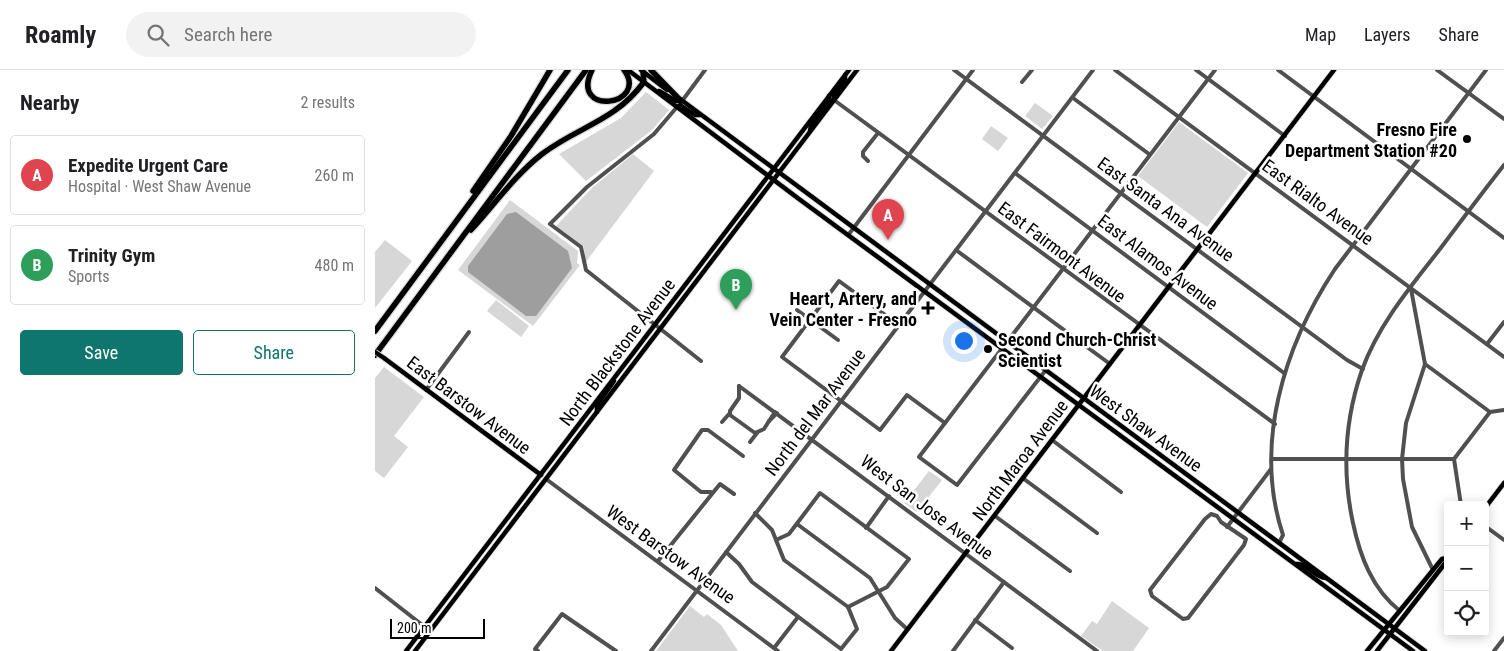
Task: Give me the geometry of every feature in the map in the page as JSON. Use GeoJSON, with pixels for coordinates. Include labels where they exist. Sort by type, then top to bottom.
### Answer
{"type":"FeatureCollection","features":[{"type":"Feature","properties":{"kind":"highway"},"geometry":{"type":"LineString","coordinates":[[435,250],[511,136],[549,70]]}},
{"type":"Feature","properties":{"kind":"highway"},"geometry":{"type":"LineString","coordinates":[[523,130],[564,70]]}},
{"type":"Feature","properties":{"kind":"highway"},"geometry":{"type":"LineString","coordinates":[[375,331],[568,70]]}},
{"type":"Feature","properties":{"kind":"highway"},"geometry":{"type":"LineString","coordinates":[[375,353],[586,70]]}},
{"type":"Feature","properties":{"kind":"highway"},"geometry":{"type":"LineString","coordinates":[[593,70],[589,82],[591,93],[599,100],[608,103],[618,100],[626,90],[628,78],[624,70]]}},
{"type":"Feature","properties":{"kind":"highway"},"geometry":{"type":"LineString","coordinates":[[651,70],[682,101]]}},
{"type":"Feature","properties":{"kind":"highway"},"geometry":{"type":"LineString","coordinates":[[446,258],[532,162],[555,145],[617,110],[643,82],[642,71]]}},
{"type":"Feature","properties":{"kind":"main road"},"geometry":{"type":"LineString","coordinates":[[628,70],[677,106],[681,105],[695,115],[700,115]]}},
{"type":"Feature","properties":{"kind":"main road","name":"North Blackstone Avenue"},"geometry":{"type":"LineString","coordinates":[[406,651],[655,325],[772,168],[849,70]]}},
{"type":"Feature","properties":{"kind":"main road","name":"North Blackstone Avenue"},"geometry":{"type":"LineString","coordinates":[[415,651],[857,70]]}},
{"type":"Feature","properties":{"kind":"main road","name":"North Maroa Avenue"},"geometry":{"type":"LineString","coordinates":[[891,651],[1334,70]]}},
{"type":"Feature","properties":{"kind":"main road"},"geometry":{"type":"LineString","coordinates":[[642,71],[700,115]]}},
{"type":"Feature","properties":{"kind":"main road"},"geometry":{"type":"LineString","coordinates":[[834,100],[834,95],[845,80],[845,75]]}},
{"type":"Feature","properties":{"kind":"main road"},"geometry":{"type":"LineString","coordinates":[[643,82],[676,102],[682,101]]}},
{"type":"Feature","properties":{"kind":"main road"},"geometry":{"type":"LineString","coordinates":[[810,132],[811,126],[830,101],[829,96]]}},
{"type":"Feature","properties":{"kind":"main road","name":"West Shaw Avenue"},"geometry":{"type":"LineString","coordinates":[[677,106],[767,175],[926,290],[1413,651]]}},
{"type":"Feature","properties":{"kind":"main road","name":"West Shaw Avenue"},"geometry":{"type":"LineString","coordinates":[[700,115],[1425,651]]}},
{"type":"Feature","properties":{"kind":"main road","name":"East Barstow Avenue"},"geometry":{"type":"LineString","coordinates":[[375,353],[546,479]]}},
{"type":"Feature","properties":{"kind":"main road"},"geometry":{"type":"LineString","coordinates":[[597,412],[597,405],[612,386],[613,379]]}},
{"type":"Feature","properties":{"kind":"main road"},"geometry":{"type":"LineString","coordinates":[[1489,503],[1504,483]]}},
{"type":"Feature","properties":{"kind":"main road"},"geometry":{"type":"LineString","coordinates":[[1367,651],[1444,558]]}},
{"type":"Feature","properties":{"kind":"main road"},"geometry":{"type":"LineString","coordinates":[[1295,564],[1301,564],[1319,578],[1327,579]]}},
{"type":"Feature","properties":{"kind":"main road"},"geometry":{"type":"LineString","coordinates":[[1377,651],[1444,565]]}},
{"type":"Feature","properties":{"kind":"street"},"geometry":{"type":"LineString","coordinates":[[682,101],[705,70]]}},
{"type":"Feature","properties":{"kind":"street","name":"East Santa Ana Avenue"},"geometry":{"type":"LineString","coordinates":[[954,70],[1347,360],[1363,368]]}},
{"type":"Feature","properties":{"kind":"street"},"geometry":{"type":"LineString","coordinates":[[849,234],[973,70]]}},
{"type":"Feature","properties":{"kind":"street"},"geometry":{"type":"LineString","coordinates":[[1023,82],[1032,70]]}},
{"type":"Feature","properties":{"kind":"street","name":"North del Mar Avenue"},"geometry":{"type":"LineString","coordinates":[[651,651],[1093,70]]}},
{"type":"Feature","properties":{"kind":"street","name":"East Rialto Avenue"},"geometry":{"type":"LineString","coordinates":[[1115,70],[1504,357]]}},
{"type":"Feature","properties":{"kind":"street"},"geometry":{"type":"LineString","coordinates":[[1196,70],[1285,136]]}},
{"type":"Feature","properties":{"kind":"street"},"geometry":{"type":"LineString","coordinates":[[1045,371],[957,486],[919,457],[1215,70]]}},
{"type":"Feature","properties":{"kind":"street"},"geometry":{"type":"LineString","coordinates":[[1278,70],[1504,238]]}},
{"type":"Feature","properties":{"kind":"street"},"geometry":{"type":"LineString","coordinates":[[1437,70],[1504,119]]}},
{"type":"Feature","properties":{"kind":"street"},"geometry":{"type":"LineString","coordinates":[[1279,543],[1283,535],[1276,511],[1272,469],[1275,424],[1284,373],[1302,326],[1321,290],[1353,245],[1486,70]]}},
{"type":"Feature","properties":{"kind":"street"},"geometry":{"type":"LineString","coordinates":[[1073,98],[1149,154]]}},
{"type":"Feature","properties":{"kind":"street","name":"East Fairmont Avenue"},"geometry":{"type":"LineString","coordinates":[[834,100],[1139,326],[1275,424]]}},
{"type":"Feature","properties":{"kind":"street"},"geometry":{"type":"LineString","coordinates":[[677,106],[654,134],[587,187],[550,224],[581,247],[586,270],[701,361]]}},
{"type":"Feature","properties":{"kind":"street"},"geometry":{"type":"LineString","coordinates":[[868,161],[863,156],[863,152],[878,133]]}},
{"type":"Feature","properties":{"kind":"street"},"geometry":{"type":"LineString","coordinates":[[1400,611],[1379,592],[1360,550],[1347,496],[1345,460],[1351,415],[1363,368],[1385,325],[1410,287],[1504,165]]}},
{"type":"Feature","properties":{"kind":"street","name":"East Alamos Avenue"},"geometry":{"type":"LineString","coordinates":[[1015,173],[1284,373]]}},
{"type":"Feature","properties":{"kind":"street"},"geometry":{"type":"LineString","coordinates":[[956,250],[1110,364]]}},
{"type":"Feature","properties":{"kind":"street"},"geometry":{"type":"LineString","coordinates":[[899,325],[839,281],[782,357],[880,430],[907,395],[945,423]]}},
{"type":"Feature","properties":{"kind":"street"},"geometry":{"type":"LineString","coordinates":[[1410,287],[1414,294],[1425,364],[1409,410],[1402,459],[1409,520],[1433,570]]}},
{"type":"Feature","properties":{"kind":"street"},"geometry":{"type":"LineString","coordinates":[[797,310],[837,340]]}},
{"type":"Feature","properties":{"kind":"street"},"geometry":{"type":"LineString","coordinates":[[1487,344],[1504,322]]}},
{"type":"Feature","properties":{"kind":"street"},"geometry":{"type":"LineString","coordinates":[[426,390],[469,332]]}},
{"type":"Feature","properties":{"kind":"street"},"geometry":{"type":"LineString","coordinates":[[1425,364],[1490,412]]}},
{"type":"Feature","properties":{"kind":"street","name":"West San Jose Avenue"},"geometry":{"type":"LineString","coordinates":[[729,414],[739,398],[739,386],[1097,651]]}},
{"type":"Feature","properties":{"kind":"street"},"geometry":{"type":"LineString","coordinates":[[1460,501],[1454,459],[1490,412],[1504,410]]}},
{"type":"Feature","properties":{"kind":"street"},"geometry":{"type":"LineString","coordinates":[[750,442],[776,412]]}},
{"type":"Feature","properties":{"kind":"street"},"geometry":{"type":"LineString","coordinates":[[722,422],[729,414],[751,432],[757,433]]}},
{"type":"Feature","properties":{"kind":"street"},"geometry":{"type":"LineString","coordinates":[[711,492],[701,492],[674,470],[702,430],[708,430],[743,456]]}},
{"type":"Feature","properties":{"kind":"street"},"geometry":{"type":"LineString","coordinates":[[1053,440],[1121,492]]}},
{"type":"Feature","properties":{"kind":"street"},"geometry":{"type":"LineString","coordinates":[[1272,459],[1454,459]]}},
{"type":"Feature","properties":{"kind":"street"},"geometry":{"type":"LineString","coordinates":[[1227,527],[1272,469]]}},
{"type":"Feature","properties":{"kind":"street","name":"West Barstow Avenue"},"geometry":{"type":"LineString","coordinates":[[546,479],[698,590],[776,650]]}},
{"type":"Feature","properties":{"kind":"street"},"geometry":{"type":"LineString","coordinates":[[1023,479],[1097,533]]}},
{"type":"Feature","properties":{"kind":"street"},"geometry":{"type":"LineString","coordinates":[[658,561],[711,492],[720,484],[734,494]]}},
{"type":"Feature","properties":{"kind":"street"},"geometry":{"type":"LineString","coordinates":[[776,540],[789,534],[820,493],[909,559],[891,583],[848,607]]}},
{"type":"Feature","properties":{"kind":"street"},"geometry":{"type":"LineString","coordinates":[[866,528],[889,496]]}},
{"type":"Feature","properties":{"kind":"street"},"geometry":{"type":"LineString","coordinates":[[726,552],[739,564],[752,582],[841,649],[857,629],[848,607],[784,560],[778,550],[772,530],[755,513]]}},
{"type":"Feature","properties":{"kind":"street"},"geometry":{"type":"LineString","coordinates":[[1211,514],[1217,516],[1227,527],[1246,539],[1244,545],[1188,618],[1183,620],[1152,596],[1150,590],[1205,518],[1211,514]]}},
{"type":"Feature","properties":{"kind":"street"},"geometry":{"type":"LineString","coordinates":[[995,516],[1070,571]]}},
{"type":"Feature","properties":{"kind":"street"},"geometry":{"type":"LineString","coordinates":[[797,524],[870,578],[895,618],[907,629]]}},
{"type":"Feature","properties":{"kind":"street"},"geometry":{"type":"LineString","coordinates":[[1489,529],[1504,540]]}},
{"type":"Feature","properties":{"kind":"street"},"geometry":{"type":"LineString","coordinates":[[953,651],[1004,582]]}},
{"type":"Feature","properties":{"kind":"street"},"geometry":{"type":"LineString","coordinates":[[375,588],[430,631]]}},
{"type":"Feature","properties":{"kind":"street"},"geometry":{"type":"LineString","coordinates":[[536,650],[562,614],[616,651]]}},
{"type":"Feature","properties":{"kind":"street"},"geometry":{"type":"LineString","coordinates":[[776,650],[798,617]]}},
{"type":"Feature","properties":{"kind":"street"},"geometry":{"type":"LineString","coordinates":[[975,620],[1012,648]]}},
{"type":"Feature","properties":{"kind":"street"},"geometry":{"type":"LineString","coordinates":[[1494,651],[1504,638]]}},
{"type":"Feature","properties":{"kind":"shaded area"},"geometry":{"type":"Polygon","coordinates":[[[646,92],[669,110],[652,130],[586,181],[559,154],[621,118],[646,92]]]}},
{"type":"Feature","properties":{"kind":"shaded area"},"geometry":{"type":"Polygon","coordinates":[[[1035,103],[1053,116],[1042,129],[1025,116],[1035,103]]]}},
{"type":"Feature","properties":{"kind":"shaded area"},"geometry":{"type":"Polygon","coordinates":[[[1179,122],[1248,173],[1207,227],[1138,176],[1179,122]]]}},
{"type":"Feature","properties":{"kind":"shaded area"},"geometry":{"type":"Polygon","coordinates":[[[991,126],[1008,138],[998,151],[982,139],[991,126]]]}},
{"type":"Feature","properties":{"kind":"shaded area"},"geometry":{"type":"Polygon","coordinates":[[[633,154],[654,171],[585,263],[584,247],[556,226],[592,188],[633,154]]]}},
{"type":"Feature","properties":{"kind":"shaded area"},"geometry":{"type":"Polygon","coordinates":[[[510,200],[578,251],[577,263],[580,265],[533,326],[458,270],[510,200]]]}},
{"type":"Feature","properties":{"kind":"shaded area"},"geometry":{"type":"Polygon","coordinates":[[[516,212],[568,251],[572,268],[536,316],[526,316],[468,272],[468,266],[507,214],[516,212]]]}},
{"type":"Feature","properties":{"kind":"shaded area"},"geometry":{"type":"Polygon","coordinates":[[[385,240],[412,261],[375,308],[375,252],[385,240]]]}},
{"type":"Feature","properties":{"kind":"shaded area"},"geometry":{"type":"Polygon","coordinates":[[[496,300],[529,326],[521,337],[487,311],[496,300]]]}},
{"type":"Feature","properties":{"kind":"shaded area"},"geometry":{"type":"Polygon","coordinates":[[[384,367],[424,397],[394,436],[408,447],[384,478],[375,471],[375,378],[384,367]]]}},
{"type":"Feature","properties":{"kind":"shaded area"},"geometry":{"type":"Polygon","coordinates":[[[929,471],[942,480],[917,512],[904,503],[929,471]]]}},
{"type":"Feature","properties":{"kind":"shaded area"},"geometry":{"type":"Polygon","coordinates":[[[1112,601],[1149,628],[1133,651],[1103,651],[1081,636],[1092,621],[1097,624],[1112,601]]]}},
{"type":"Feature","properties":{"kind":"shaded area"},"geometry":{"type":"Polygon","coordinates":[[[690,606],[704,617],[707,614],[721,625],[738,651],[656,651],[690,606]]]}},
{"type":"Feature","properties":{"kind":"place","name":"Fresno Fire Department Station #20"},"geometry":{"type":"Point","coordinates":[1467,139]}},
{"type":"Feature","properties":{"kind":"place","name":"Expedite Urgent Care"},"geometry":{"type":"Point","coordinates":[888,240]}},
{"type":"Feature","properties":{"kind":"place","name":"Heart, Artery, and Vein Center - Fresno"},"geometry":{"type":"Point","coordinates":[928,308]}},
{"type":"Feature","properties":{"kind":"place","name":"Trinity Gym"},"geometry":{"type":"Point","coordinates":[736,310]}},
{"type":"Feature","properties":{"kind":"place","name":"Second Church-Christ Scientist"},"geometry":{"type":"Point","coordinates":[988,349]}}]}
